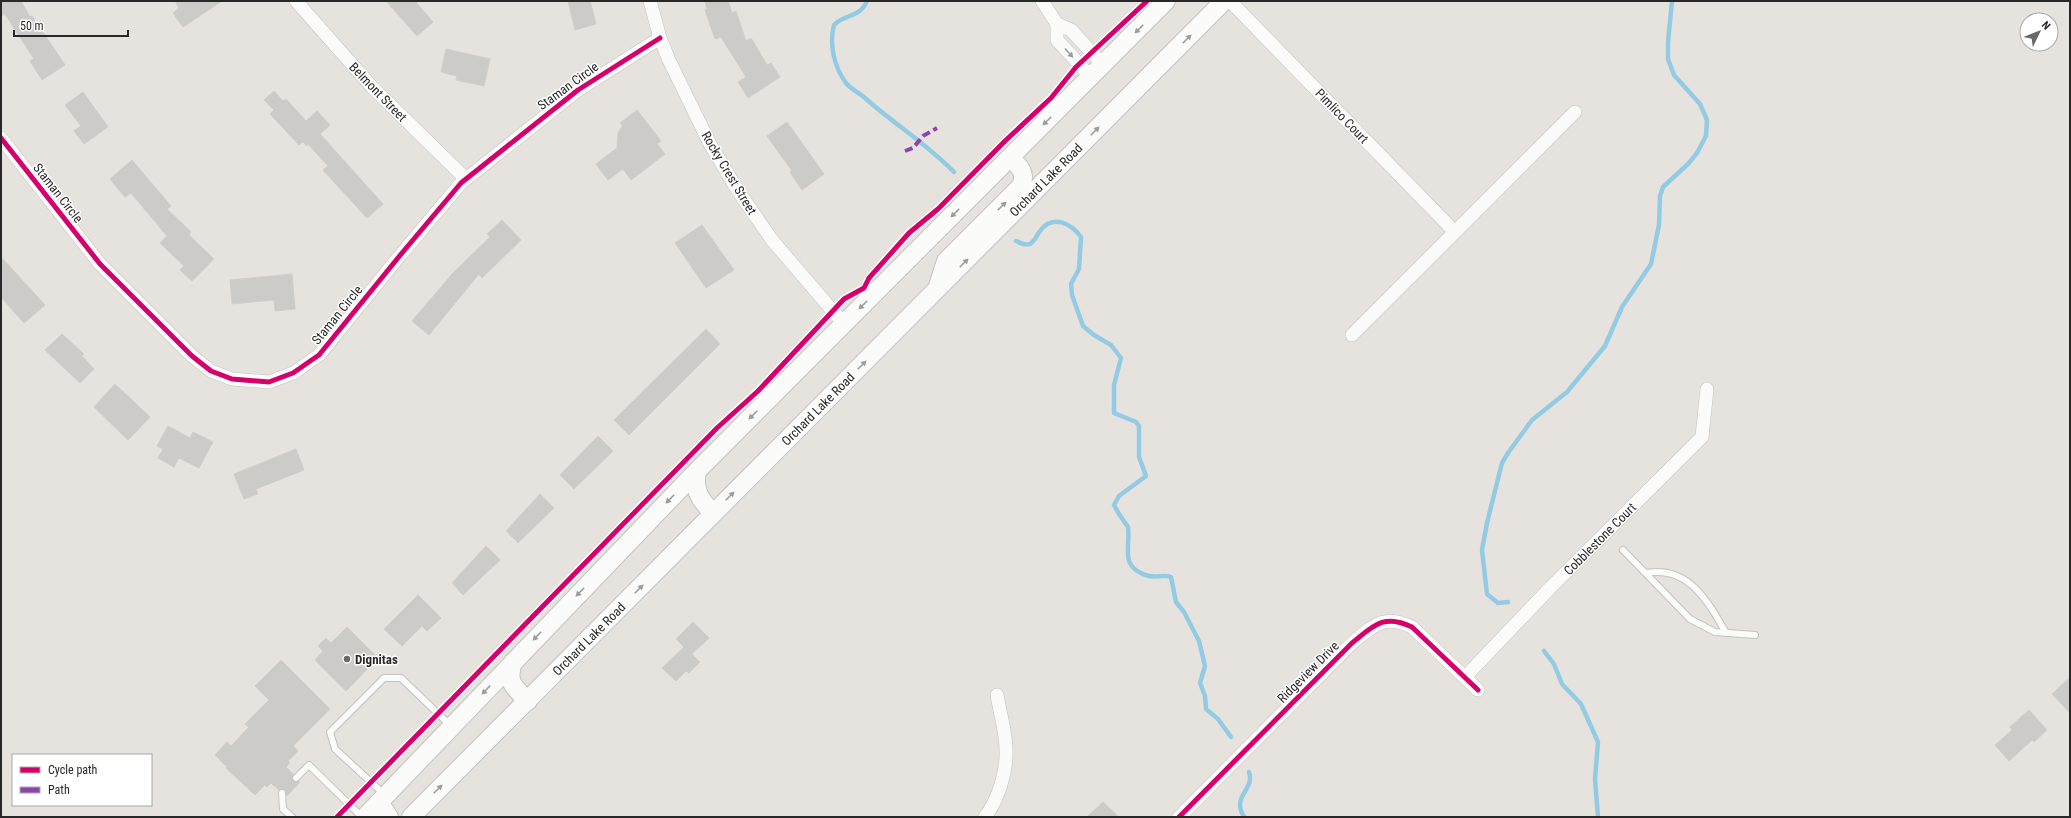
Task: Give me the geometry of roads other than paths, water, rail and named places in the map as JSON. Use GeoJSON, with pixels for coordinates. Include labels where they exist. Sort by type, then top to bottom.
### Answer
{"type":"FeatureCollection","features":[{"type":"Feature","properties":{"kind":"main road"},"geometry":{"type":"LineString","coordinates":[[364,817],[384,805],[451,726],[697,470],[1166,1]]}},
{"type":"Feature","properties":{"kind":"main road","name":"Orchard Lake Road"},"geometry":{"type":"LineString","coordinates":[[411,817],[1224,1]]}},
{"type":"Feature","properties":{"kind":"main road"},"geometry":{"type":"LineString","coordinates":[[936,290],[946,261],[1021,186],[1024,179],[1021,169],[1010,157]]}},
{"type":"Feature","properties":{"kind":"main road"},"geometry":{"type":"LineString","coordinates":[[697,470],[696,487],[698,495],[713,513]]}},
{"type":"Feature","properties":{"kind":"main road"},"geometry":{"type":"LineString","coordinates":[[512,662],[509,678],[512,685],[528,701]]}},
{"type":"Feature","properties":{"kind":"street","name":"Belmont Street"},"geometry":{"type":"LineString","coordinates":[[296,1],[372,88],[466,179]]}},
{"type":"Feature","properties":{"kind":"street","name":"Rocky Crest Street"},"geometry":{"type":"LineString","coordinates":[[650,1],[660,38],[710,144],[738,191],[772,240],[844,324]]}},
{"type":"Feature","properties":{"kind":"street"},"geometry":{"type":"LineString","coordinates":[[1042,1],[1057,24],[1057,40],[1091,77]]}},
{"type":"Feature","properties":{"kind":"street","name":"Pimlico Court"},"geometry":{"type":"LineString","coordinates":[[1230,1],[1454,231]]}},
{"type":"Feature","properties":{"kind":"street"},"geometry":{"type":"LineString","coordinates":[[1057,24],[1071,30],[1103,65]]}},
{"type":"Feature","properties":{"kind":"street","name":"Staman Circle"},"geometry":{"type":"LineString","coordinates":[[1,138],[100,264],[192,356],[211,371],[232,379],[269,382],[293,373],[320,355],[439,208],[466,179],[578,90],[660,38]]}},
{"type":"Feature","properties":{"kind":"street"},"geometry":{"type":"LineString","coordinates":[[1352,335],[1454,231],[1575,112]]}},
{"type":"Feature","properties":{"kind":"street","name":"Cobblestone Court"},"geometry":{"type":"LineString","coordinates":[[1465,678],[1550,588],[1702,437],[1707,389]]}},
{"type":"Feature","properties":{"kind":"street","name":"Ridgeview Drive"},"geometry":{"type":"LineString","coordinates":[[1179,817],[1352,643],[1375,625],[1388,621],[1400,621],[1412,627],[1478,690]]}},
{"type":"Feature","properties":{"kind":"street"},"geometry":{"type":"LineString","coordinates":[[986,817],[991,809],[1004,774],[1006,750],[997,695]]}},
{"type":"Feature","properties":{"kind":"lane"},"geometry":{"type":"LineString","coordinates":[[1623,550],[1690,620],[1715,632],[1755,635]]}},
{"type":"Feature","properties":{"kind":"lane"},"geometry":{"type":"LineString","coordinates":[[1646,574],[1657,571],[1672,572],[1686,580],[1700,593],[1712,608],[1726,633]]}},
{"type":"Feature","properties":{"kind":"lane"},"geometry":{"type":"LineString","coordinates":[[384,805],[335,749],[330,732],[384,678],[401,678],[451,726]]}},
{"type":"Feature","properties":{"kind":"lane"},"geometry":{"type":"LineString","coordinates":[[296,778],[310,765],[364,817]]}},
{"type":"Feature","properties":{"kind":"lane"},"geometry":{"type":"LineString","coordinates":[[282,793],[284,809],[292,817]]}},
{"type":"Feature","properties":{"kind":"waterway"},"geometry":{"type":"LineString","coordinates":[[867,1],[856,13],[842,19],[834,25],[832,47],[838,70],[850,87],[922,143],[954,172]]}},
{"type":"Feature","properties":{"kind":"waterway"},"geometry":{"type":"LineString","coordinates":[[1508,602],[1498,603],[1487,594],[1482,550],[1502,463],[1532,420],[1567,392],[1605,346],[1622,307],[1651,264],[1659,225],[1660,196],[1663,187],[1688,164],[1697,153],[1706,136],[1707,120],[1700,104],[1674,75],[1668,59],[1672,1]]}},
{"type":"Feature","properties":{"kind":"waterway"},"geometry":{"type":"LineString","coordinates":[[1016,241],[1028,245],[1045,226],[1056,222],[1067,224],[1081,237],[1079,269],[1071,284],[1072,295],[1083,326],[1094,335],[1111,345],[1121,358],[1114,385],[1114,413],[1136,422],[1139,426],[1139,457],[1146,476],[1119,496],[1114,505],[1128,527],[1128,556],[1133,568],[1139,572],[1155,577],[1171,577],[1176,602],[1184,612],[1199,641],[1205,666],[1200,683],[1205,696],[1206,709],[1218,719],[1231,737]]}},
{"type":"Feature","properties":{"kind":"waterway"},"geometry":{"type":"LineString","coordinates":[[1544,651],[1554,664],[1562,684],[1581,704],[1598,742],[1595,779],[1598,817]]}},
{"type":"Feature","properties":{"kind":"waterway"},"geometry":{"type":"LineString","coordinates":[[1244,817],[1240,803],[1241,798],[1249,784],[1249,772]]}},
{"type":"Feature","properties":{"kind":"place","name":"Dignitas"},"geometry":{"type":"Point","coordinates":[347,659]}}]}
